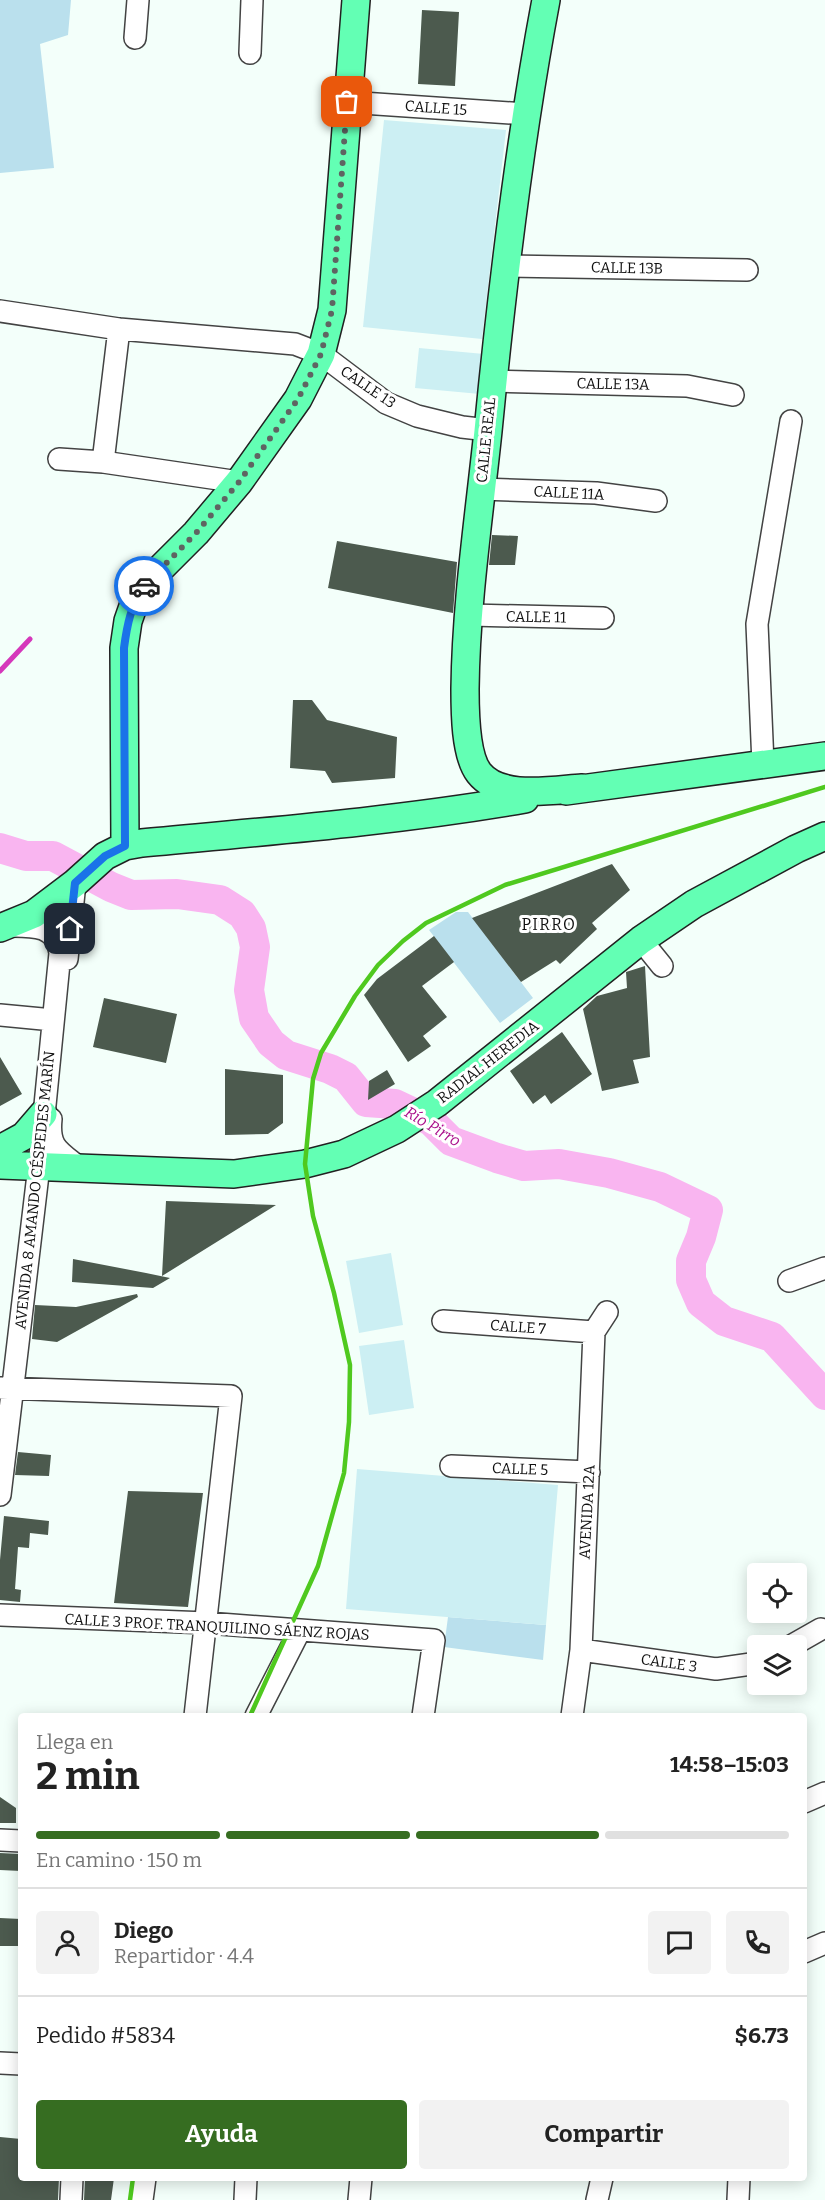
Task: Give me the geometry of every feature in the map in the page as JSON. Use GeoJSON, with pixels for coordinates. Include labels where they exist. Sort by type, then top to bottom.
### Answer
{"type":"FeatureCollection","features":[{"type":"Feature","properties":{"kind":"main road"},"geometry":{"type":"LineString","coordinates":[[115,851],[124,648],[128,621],[136,598],[149,580],[196,533],[239,482],[298,399],[321,354],[332,310],[356,0]]}},
{"type":"Feature","properties":{"kind":"main road","name":"CALLE REAL"},"geometry":{"type":"LineString","coordinates":[[546,0],[526,114],[492,381],[465,689],[471,756],[479,773],[504,790],[582,788]]}},
{"type":"Feature","properties":{"kind":"main road"},"geometry":{"type":"LineString","coordinates":[[3,927],[34,914],[115,851],[142,843],[302,828],[461,809],[582,788],[825,756]]}},
{"type":"Feature","properties":{"kind":"main road","name":"RADIAL HEREDIA"},"geometry":{"type":"LineString","coordinates":[[39,1166],[234,1174],[305,1164],[344,1154],[397,1129],[438,1103],[641,940],[694,904],[724,886],[825,836]]}},
{"type":"Feature","properties":{"kind":"main road"},"geometry":{"type":"LineString","coordinates":[[0,1149],[24,1136],[43,1114]]}},
{"type":"Feature","properties":{"kind":"main road"},"geometry":{"type":"LineString","coordinates":[[0,1165],[39,1166]]}},
{"type":"Feature","properties":{"kind":"street"},"geometry":{"type":"LineString","coordinates":[[135,38],[138,0]]}},
{"type":"Feature","properties":{"kind":"street"},"geometry":{"type":"LineString","coordinates":[[249,53],[252,0]]}},
{"type":"Feature","properties":{"kind":"street","name":"CALLE 15"},"geometry":{"type":"LineString","coordinates":[[347,102],[526,114]]}},
{"type":"Feature","properties":{"kind":"street","name":"CALLE 13B"},"geometry":{"type":"LineString","coordinates":[[506,266],[747,270]]}},
{"type":"Feature","properties":{"kind":"street","name":"CALLE 13"},"geometry":{"type":"LineString","coordinates":[[0,311],[119,329],[295,344],[321,354],[386,403],[417,416],[462,427],[488,430]]}},
{"type":"Feature","properties":{"kind":"street"},"geometry":{"type":"LineString","coordinates":[[103,462],[119,329]]}},
{"type":"Feature","properties":{"kind":"street","name":"CALLE 13A"},"geometry":{"type":"LineString","coordinates":[[492,381],[687,386],[733,395]]}},
{"type":"Feature","properties":{"kind":"street"},"geometry":{"type":"LineString","coordinates":[[763,764],[757,624],[791,421]]}},
{"type":"Feature","properties":{"kind":"street"},"geometry":{"type":"LineString","coordinates":[[59,459],[103,462],[239,482]]}},
{"type":"Feature","properties":{"kind":"street","name":"CALLE 11A"},"geometry":{"type":"LineString","coordinates":[[481,489],[596,493],[656,501]]}},
{"type":"Feature","properties":{"kind":"street","name":"CALLE 11"},"geometry":{"type":"LineString","coordinates":[[470,615],[603,618]]}},
{"type":"Feature","properties":{"kind":"street","name":"AVENIDA 8 AMANDO CÉSPEDES MARÍN"},"geometry":{"type":"LineString","coordinates":[[77,882],[49,1134],[59,1151],[80,1168]]}},
{"type":"Feature","properties":{"kind":"street","name":"AVENIDA 8 AMANDO CÉSPEDES MARÍN"},"geometry":{"type":"LineString","coordinates":[[0,1495],[7,1388],[39,1166],[60,953],[58,941],[52,933],[31,926],[3,927]]}},
{"type":"Feature","properties":{"kind":"street"},"geometry":{"type":"LineString","coordinates":[[641,940],[662,966]]}},
{"type":"Feature","properties":{"kind":"street"},"geometry":{"type":"LineString","coordinates":[[0,1015],[53,1020]]}},
{"type":"Feature","properties":{"kind":"street"},"geometry":{"type":"LineString","coordinates":[[789,1281],[825,1268]]}},
{"type":"Feature","properties":{"kind":"street"},"geometry":{"type":"LineString","coordinates":[[594,1332],[608,1312]]}},
{"type":"Feature","properties":{"kind":"street","name":"CALLE 7"},"geometry":{"type":"LineString","coordinates":[[443,1321],[594,1332]]}},
{"type":"Feature","properties":{"kind":"street","name":"AVENIDA 12A"},"geometry":{"type":"LineString","coordinates":[[572,1713],[581,1650],[594,1332]]}},
{"type":"Feature","properties":{"kind":"street"},"geometry":{"type":"LineString","coordinates":[[7,1388],[231,1396],[195,1713]]}},
{"type":"Feature","properties":{"kind":"street","name":"CALLE 5"},"geometry":{"type":"LineString","coordinates":[[451,1466],[589,1472]]}},
{"type":"Feature","properties":{"kind":"street","name":"CALLE 3 PROF. TRANQUILINO SÁENZ ROJAS"},"geometry":{"type":"LineString","coordinates":[[0,1615],[207,1623],[434,1640],[423,1713]]}},
{"type":"Feature","properties":{"kind":"street"},"geometry":{"type":"LineString","coordinates":[[807,1637],[821,1629]]}},
{"type":"Feature","properties":{"kind":"street"},"geometry":{"type":"LineString","coordinates":[[258,1713],[300,1630]]}},
{"type":"Feature","properties":{"kind":"street","name":"CALLE 3"},"geometry":{"type":"LineString","coordinates":[[581,1650],[717,1669],[747,1665]]}},
{"type":"Feature","properties":{"kind":"street"},"geometry":{"type":"LineString","coordinates":[[807,1801],[825,1793]]}},
{"type":"Feature","properties":{"kind":"street"},"geometry":{"type":"LineString","coordinates":[[0,1840],[18,1841]]}},
{"type":"Feature","properties":{"kind":"street"},"geometry":{"type":"LineString","coordinates":[[807,1951],[825,1943]]}},
{"type":"Feature","properties":{"kind":"street"},"geometry":{"type":"LineString","coordinates":[[0,2063],[18,2064]]}},
{"type":"Feature","properties":{"kind":"street"},"geometry":{"type":"LineString","coordinates":[[71,2200],[72,2181]]}},
{"type":"Feature","properties":{"kind":"street"},"geometry":{"type":"LineString","coordinates":[[142,2200],[145,2181]]}},
{"type":"Feature","properties":{"kind":"street"},"geometry":{"type":"LineString","coordinates":[[245,2200],[246,2181]]}},
{"type":"Feature","properties":{"kind":"street"},"geometry":{"type":"LineString","coordinates":[[359,2200],[362,2181]]}},
{"type":"Feature","properties":{"kind":"street"},"geometry":{"type":"LineString","coordinates":[[597,2200],[601,2181]]}},
{"type":"Feature","properties":{"kind":"street"},"geometry":{"type":"LineString","coordinates":[[738,2200],[739,2181]]}},
{"type":"Feature","properties":{"kind":"shaded area"},"geometry":{"type":"Polygon","coordinates":[[[0,0],[71,0],[68,35],[40,44],[54,168],[0,173],[0,0]]]}},
{"type":"Feature","properties":{"kind":"shaded area"},"geometry":{"type":"Polygon","coordinates":[[[384,120],[506,130],[482,339],[363,327],[384,120]]]}},
{"type":"Feature","properties":{"kind":"shaded area"},"geometry":{"type":"Polygon","coordinates":[[[419,348],[484,354],[480,394],[415,388],[419,348]]]}},
{"type":"Feature","properties":{"kind":"shaded area"},"geometry":{"type":"Polygon","coordinates":[[[456,912],[468,912],[533,998],[500,1023],[429,930],[456,912]]]}},
{"type":"Feature","properties":{"kind":"shaded area"},"geometry":{"type":"Polygon","coordinates":[[[391,1253],[403,1325],[359,1333],[346,1261],[391,1253]]]}},
{"type":"Feature","properties":{"kind":"shaded area"},"geometry":{"type":"Polygon","coordinates":[[[404,1340],[414,1408],[369,1415],[359,1346],[404,1340]]]}},
{"type":"Feature","properties":{"kind":"shaded area"},"geometry":{"type":"Polygon","coordinates":[[[357,1469],[558,1485],[546,1625],[346,1609],[357,1469]]]}},
{"type":"Feature","properties":{"kind":"shaded area"},"geometry":{"type":"Polygon","coordinates":[[[448,1617],[546,1625],[543,1660],[444,1647],[448,1617]]]}},
{"type":"Feature","properties":{"kind":"building"},"geometry":{"type":"Polygon","coordinates":[[[422,10],[459,12],[455,86],[418,84],[422,10]]]}},
{"type":"Feature","properties":{"kind":"building"},"geometry":{"type":"Polygon","coordinates":[[[492,535],[518,536],[515,565],[489,565],[492,535]]]}},
{"type":"Feature","properties":{"kind":"building"},"geometry":{"type":"Polygon","coordinates":[[[337,541],[457,562],[453,613],[328,588],[337,541]]]}},
{"type":"Feature","properties":{"kind":"building"},"geometry":{"type":"Polygon","coordinates":[[[293,700],[312,700],[327,720],[397,737],[395,778],[332,783],[325,771],[290,768],[293,700]]]}},
{"type":"Feature","properties":{"kind":"building"},"geometry":{"type":"Polygon","coordinates":[[[612,864],[630,890],[592,923],[597,929],[560,964],[556,960],[521,982],[472,918],[612,864]]]}},
{"type":"Feature","properties":{"kind":"building"},"geometry":{"type":"Polygon","coordinates":[[[434,936],[454,962],[422,986],[447,1017],[423,1036],[431,1046],[408,1062],[364,995],[377,979],[434,936]]]}},
{"type":"Feature","properties":{"kind":"building"},"geometry":{"type":"Polygon","coordinates":[[[645,966],[650,1057],[633,1060],[639,1083],[602,1091],[583,1009],[597,996],[627,988],[626,972],[645,966]]]}},
{"type":"Feature","properties":{"kind":"building"},"geometry":{"type":"Polygon","coordinates":[[[104,998],[177,1014],[166,1063],[93,1047],[104,998]]]}},
{"type":"Feature","properties":{"kind":"building"},"geometry":{"type":"Polygon","coordinates":[[[562,1032],[592,1074],[551,1104],[545,1095],[533,1104],[510,1071],[562,1032]]]}},
{"type":"Feature","properties":{"kind":"building"},"geometry":{"type":"Polygon","coordinates":[[[0,1057],[22,1094],[0,1106],[0,1057]]]}},
{"type":"Feature","properties":{"kind":"building"},"geometry":{"type":"Polygon","coordinates":[[[225,1069],[283,1075],[283,1123],[268,1134],[225,1135],[225,1069]]]}},
{"type":"Feature","properties":{"kind":"building"},"geometry":{"type":"Polygon","coordinates":[[[387,1070],[395,1084],[368,1100],[369,1081],[387,1070]]]}},
{"type":"Feature","properties":{"kind":"building"},"geometry":{"type":"Polygon","coordinates":[[[166,1201],[276,1205],[162,1276],[166,1201]]]}},
{"type":"Feature","properties":{"kind":"building"},"geometry":{"type":"Polygon","coordinates":[[[73,1259],[170,1278],[153,1288],[72,1282],[73,1259]]]}},
{"type":"Feature","properties":{"kind":"building"},"geometry":{"type":"Polygon","coordinates":[[[137,1294],[138,1297],[57,1342],[32,1339],[35,1305],[76,1307],[137,1294]]]}},
{"type":"Feature","properties":{"kind":"building"},"geometry":{"type":"Polygon","coordinates":[[[18,1452],[51,1455],[49,1476],[15,1475],[18,1452]]]}},
{"type":"Feature","properties":{"kind":"building"},"geometry":{"type":"Polygon","coordinates":[[[128,1491],[203,1493],[188,1607],[114,1603],[128,1491]]]}},
{"type":"Feature","properties":{"kind":"building"},"geometry":{"type":"Polygon","coordinates":[[[4,1516],[49,1521],[48,1535],[30,1533],[29,1548],[18,1547],[15,1589],[21,1590],[20,1602],[0,1600],[0,1560],[4,1516]]]}},
{"type":"Feature","properties":{"kind":"building"},"geometry":{"type":"Polygon","coordinates":[[[0,1797],[16,1808],[16,1823],[0,1823],[0,1797]]]}},
{"type":"Feature","properties":{"kind":"building"},"geometry":{"type":"Polygon","coordinates":[[[0,1853],[18,1854],[18,1871],[0,1870],[0,1853]]]}},
{"type":"Feature","properties":{"kind":"building"},"geometry":{"type":"Polygon","coordinates":[[[0,1918],[18,1919],[18,1946],[0,1946],[0,1918]]]}},
{"type":"Feature","properties":{"kind":"building"},"geometry":{"type":"Polygon","coordinates":[[[0,2137],[18,2139],[18,2181],[59,2181],[58,2200],[0,2200],[0,2137]]]}},
{"type":"Feature","properties":{"kind":"building"},"geometry":{"type":"Polygon","coordinates":[[[85,2181],[114,2181],[111,2200],[84,2200],[85,2181]]]}},
{"type":"Feature","properties":{"kind":"waterway"},"geometry":{"type":"LineString","coordinates":[[0,671],[30,639]]}},
{"type":"Feature","properties":{"kind":"waterway","name":"Río Pirro"},"geometry":{"type":"LineString","coordinates":[[0,848],[26,856],[53,856],[131,895],[177,894],[220,900],[242,914],[251,928],[255,947],[249,990],[254,1018],[271,1043],[286,1055],[330,1069],[346,1077],[366,1102],[395,1104],[431,1121],[451,1141],[497,1158],[524,1166],[559,1164],[609,1173],[660,1187],[708,1210],[701,1237],[691,1261],[691,1280],[701,1303],[724,1321],[772,1337],[825,1395]]}},
{"type":"Feature","properties":{"kind":"railway"},"geometry":{"type":"LineString","coordinates":[[251,1713],[318,1566],[344,1473],[349,1422],[350,1365],[334,1293],[313,1216],[305,1164],[313,1079],[321,1053],[355,996],[378,965],[426,923],[505,885],[825,787]]}},
{"type":"Feature","properties":{"kind":"railway"},"geometry":{"type":"LineString","coordinates":[[130,2200],[133,2181]]}},
{"type":"Feature","properties":{"kind":"way so far"},"geometry":{"type":"LineString","coordinates":[[144,586],[196,533],[239,482],[298,399],[321,354],[332,310],[347,102]]}},
{"type":"Feature","properties":{"kind":"district","name":"PIRRO"},"geometry":{"type":"Point","coordinates":[549,924]}},
{"type":"Feature","properties":{"kind":"route"},"geometry":{"type":"LineString","coordinates":[[70,929],[75,883],[105,856],[125,846],[124,648],[128,621],[136,598],[144,586]]}}]}
